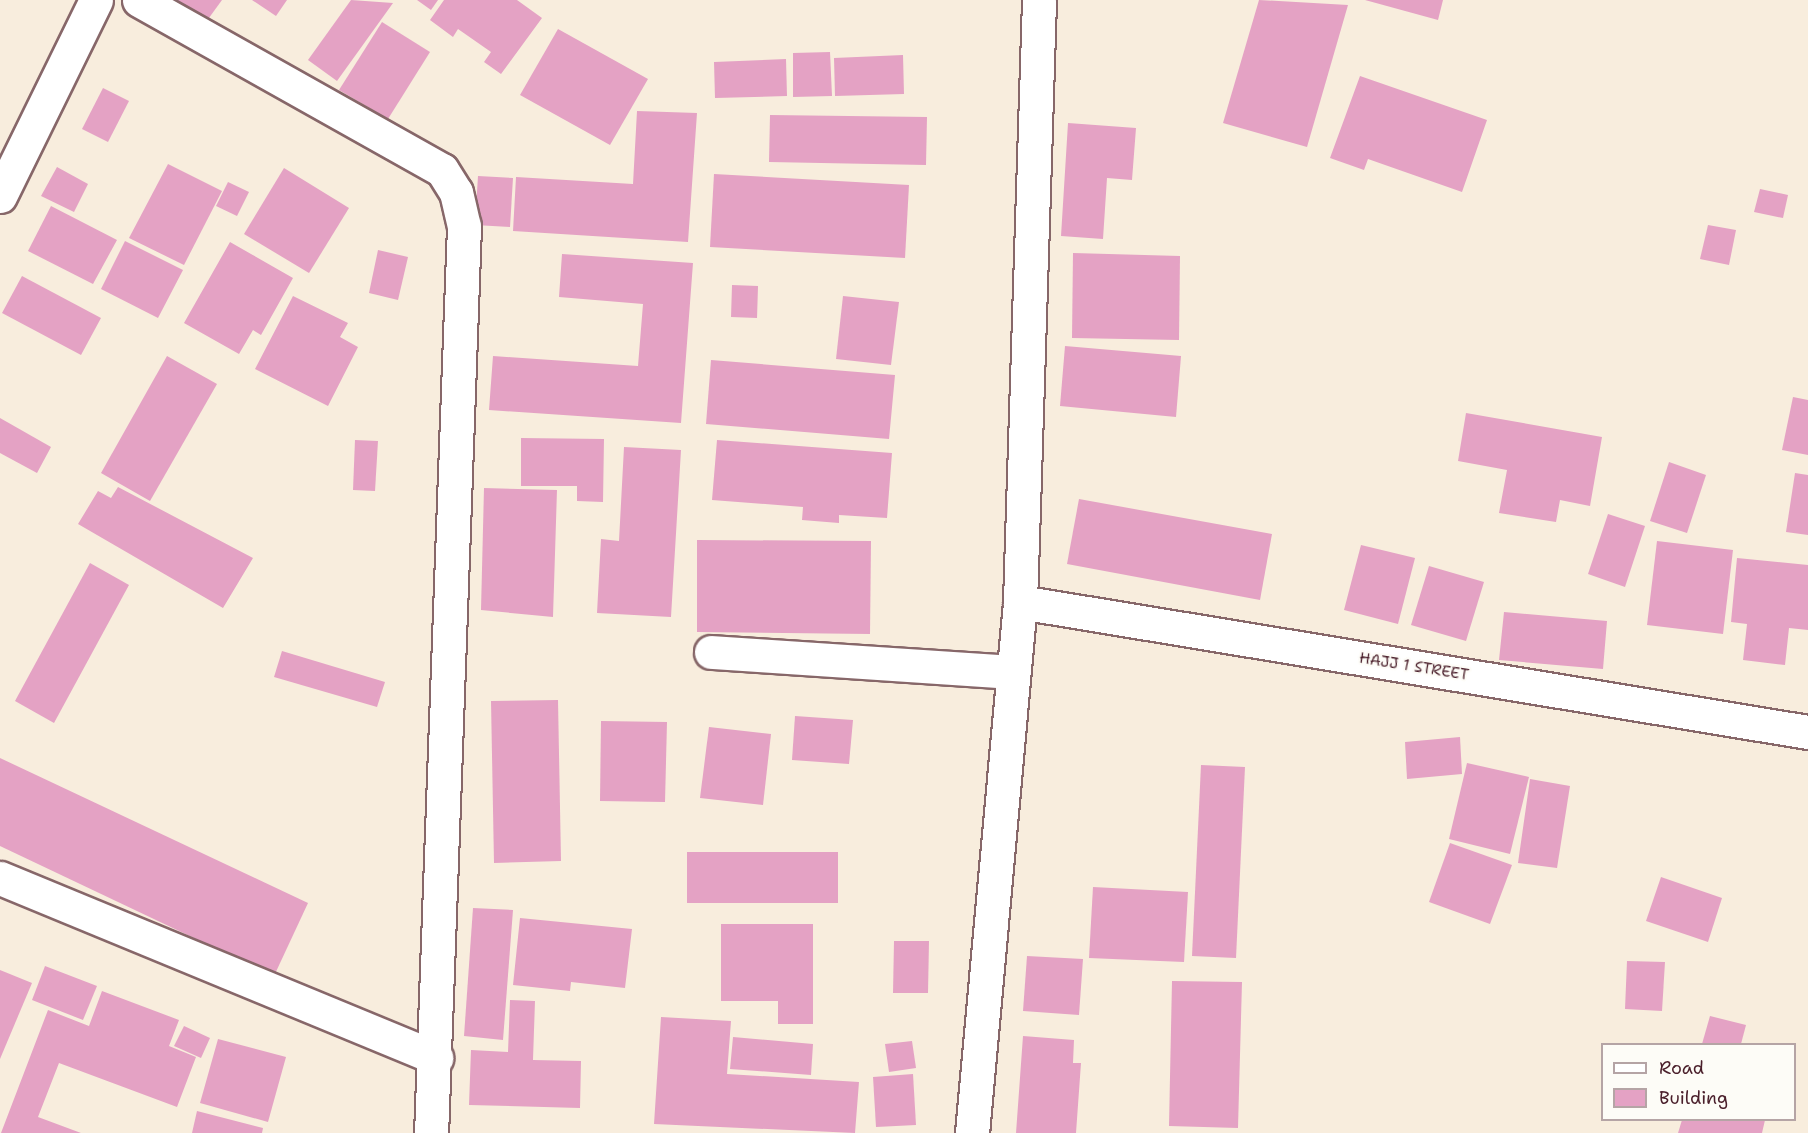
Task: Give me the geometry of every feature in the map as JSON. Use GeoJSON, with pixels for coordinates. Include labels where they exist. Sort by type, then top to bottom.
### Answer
{"type":"FeatureCollection","features":[{"type":"Feature","properties":{"kind":"street"},"geometry":{"type":"LineString","coordinates":[[0,196],[96,0]]}},
{"type":"Feature","properties":{"kind":"street"},"geometry":{"type":"LineString","coordinates":[[139,0],[442,170],[456,192],[464,226],[432,1133]]}},
{"type":"Feature","properties":{"kind":"street"},"geometry":{"type":"LineString","coordinates":[[972,1133],[1011,672],[1020,602],[1039,0]]}},
{"type":"Feature","properties":{"kind":"street","name":"HAJJ 1 STREET"},"geometry":{"type":"LineString","coordinates":[[1020,602],[1808,732]]}},
{"type":"Feature","properties":{"kind":"street"},"geometry":{"type":"LineString","coordinates":[[711,652],[1011,672]]}},
{"type":"Feature","properties":{"kind":"street"},"geometry":{"type":"LineString","coordinates":[[0,878],[436,1058]]}},
{"type":"Feature","properties":{"kind":"building"},"geometry":{"type":"Polygon","coordinates":[[[177,0],[222,0],[206,22],[177,0]]]}},
{"type":"Feature","properties":{"kind":"building"},"geometry":{"type":"Polygon","coordinates":[[[252,0],[287,0],[276,16],[252,0]]]}},
{"type":"Feature","properties":{"kind":"building"},"geometry":{"type":"Polygon","coordinates":[[[351,0],[393,3],[337,81],[308,60],[351,0]]]}},
{"type":"Feature","properties":{"kind":"building"},"geometry":{"type":"Polygon","coordinates":[[[417,0],[438,0],[431,10],[417,0]]]}},
{"type":"Feature","properties":{"kind":"building"},"geometry":{"type":"Polygon","coordinates":[[[444,0],[517,0],[542,18],[501,74],[484,62],[491,52],[458,29],[453,37],[430,20],[444,0]]]}},
{"type":"Feature","properties":{"kind":"building"},"geometry":{"type":"Polygon","coordinates":[[[1259,0],[1348,5],[1307,147],[1223,123],[1259,0]]]}},
{"type":"Feature","properties":{"kind":"building"},"geometry":{"type":"Polygon","coordinates":[[[1365,0],[1443,0],[1438,20],[1365,0]]]}},
{"type":"Feature","properties":{"kind":"building"},"geometry":{"type":"Polygon","coordinates":[[[382,22],[430,52],[388,119],[339,90],[382,22]]]}},
{"type":"Feature","properties":{"kind":"building"},"geometry":{"type":"Polygon","coordinates":[[[558,29],[648,79],[610,145],[520,95],[558,29]]]}},
{"type":"Feature","properties":{"kind":"building"},"geometry":{"type":"Polygon","coordinates":[[[830,52],[832,96],[793,97],[793,53],[830,52]]]}},
{"type":"Feature","properties":{"kind":"building"},"geometry":{"type":"Polygon","coordinates":[[[903,55],[904,94],[835,96],[834,58],[903,55]]]}},
{"type":"Feature","properties":{"kind":"building"},"geometry":{"type":"Polygon","coordinates":[[[786,59],[787,96],[715,98],[714,62],[786,59]]]}},
{"type":"Feature","properties":{"kind":"building"},"geometry":{"type":"Polygon","coordinates":[[[1360,76],[1487,120],[1462,192],[1368,159],[1364,170],[1330,158],[1360,76]]]}},
{"type":"Feature","properties":{"kind":"building"},"geometry":{"type":"Polygon","coordinates":[[[103,88],[129,101],[108,142],[82,129],[103,88]]]}},
{"type":"Feature","properties":{"kind":"building"},"geometry":{"type":"Polygon","coordinates":[[[637,111],[697,113],[688,242],[513,231],[516,177],[633,184],[637,111]]]}},
{"type":"Feature","properties":{"kind":"building"},"geometry":{"type":"Polygon","coordinates":[[[770,115],[927,117],[926,165],[769,162],[770,115]]]}},
{"type":"Feature","properties":{"kind":"building"},"geometry":{"type":"Polygon","coordinates":[[[1068,123],[1136,128],[1132,180],[1107,178],[1103,239],[1061,236],[1068,123]]]}},
{"type":"Feature","properties":{"kind":"building"},"geometry":{"type":"Polygon","coordinates":[[[168,164],[222,191],[184,265],[129,238],[168,164]]]}},
{"type":"Feature","properties":{"kind":"building"},"geometry":{"type":"Polygon","coordinates":[[[57,167],[88,184],[74,212],[41,196],[57,167]]]}},
{"type":"Feature","properties":{"kind":"building"},"geometry":{"type":"Polygon","coordinates":[[[284,168],[349,208],[309,273],[244,234],[284,168]]]}},
{"type":"Feature","properties":{"kind":"building"},"geometry":{"type":"Polygon","coordinates":[[[714,174],[909,185],[905,258],[710,247],[714,174]]]}},
{"type":"Feature","properties":{"kind":"building"},"geometry":{"type":"Polygon","coordinates":[[[478,176],[513,178],[510,227],[475,225],[478,176]]]}},
{"type":"Feature","properties":{"kind":"building"},"geometry":{"type":"Polygon","coordinates":[[[228,182],[249,192],[237,216],[216,206],[228,182]]]}},
{"type":"Feature","properties":{"kind":"building"},"geometry":{"type":"Polygon","coordinates":[[[1760,189],[1788,195],[1783,218],[1754,212],[1760,189]]]}},
{"type":"Feature","properties":{"kind":"building"},"geometry":{"type":"Polygon","coordinates":[[[51,206],[117,240],[93,284],[28,251],[51,206]]]}},
{"type":"Feature","properties":{"kind":"building"},"geometry":{"type":"Polygon","coordinates":[[[1708,225],[1736,230],[1729,265],[1700,259],[1708,225]]]}},
{"type":"Feature","properties":{"kind":"building"},"geometry":{"type":"Polygon","coordinates":[[[125,241],[183,270],[158,318],[101,289],[125,241]]]}},
{"type":"Feature","properties":{"kind":"building"},"geometry":{"type":"Polygon","coordinates":[[[230,242],[293,278],[261,335],[253,330],[239,354],[184,323],[230,242]]]}},
{"type":"Feature","properties":{"kind":"building"},"geometry":{"type":"Polygon","coordinates":[[[378,250],[408,257],[398,300],[369,293],[378,250]]]}},
{"type":"Feature","properties":{"kind":"building"},"geometry":{"type":"Polygon","coordinates":[[[1073,253],[1180,256],[1179,340],[1072,338],[1073,253]]]}},
{"type":"Feature","properties":{"kind":"building"},"geometry":{"type":"Polygon","coordinates":[[[562,254],[693,263],[681,423],[489,410],[493,356],[638,366],[643,304],[559,297],[562,254]]]}},
{"type":"Feature","properties":{"kind":"building"},"geometry":{"type":"Polygon","coordinates":[[[22,276],[101,318],[81,355],[2,313],[22,276]]]}},
{"type":"Feature","properties":{"kind":"building"},"geometry":{"type":"Polygon","coordinates":[[[732,285],[758,286],[757,318],[731,317],[732,285]]]}},
{"type":"Feature","properties":{"kind":"building"},"geometry":{"type":"Polygon","coordinates":[[[293,296],[348,323],[340,337],[358,347],[328,406],[255,369],[293,296]]]}},
{"type":"Feature","properties":{"kind":"building"},"geometry":{"type":"Polygon","coordinates":[[[843,296],[899,302],[891,365],[836,359],[843,296]]]}},
{"type":"Feature","properties":{"kind":"building"},"geometry":{"type":"Polygon","coordinates":[[[1065,346],[1181,356],[1176,417],[1060,406],[1065,346]]]}},
{"type":"Feature","properties":{"kind":"building"},"geometry":{"type":"Polygon","coordinates":[[[167,356],[217,384],[150,501],[101,473],[167,356]]]}},
{"type":"Feature","properties":{"kind":"building"},"geometry":{"type":"Polygon","coordinates":[[[711,360],[895,375],[889,439],[706,424],[711,360]]]}},
{"type":"Feature","properties":{"kind":"building"},"geometry":{"type":"Polygon","coordinates":[[[1793,397],[1808,400],[1808,455],[1782,450],[1793,397]]]}},
{"type":"Feature","properties":{"kind":"building"},"geometry":{"type":"Polygon","coordinates":[[[1466,413],[1602,437],[1590,506],[1560,500],[1556,522],[1499,513],[1507,470],[1458,461],[1466,413]]]}},
{"type":"Feature","properties":{"kind":"building"},"geometry":{"type":"Polygon","coordinates":[[[0,418],[51,447],[37,473],[0,453],[0,418]]]}},
{"type":"Feature","properties":{"kind":"building"},"geometry":{"type":"Polygon","coordinates":[[[521,438],[604,439],[603,502],[577,501],[577,486],[521,486],[521,438]]]}},
{"type":"Feature","properties":{"kind":"building"},"geometry":{"type":"Polygon","coordinates":[[[355,440],[378,441],[375,491],[353,490],[355,440]]]}},
{"type":"Feature","properties":{"kind":"building"},"geometry":{"type":"Polygon","coordinates":[[[717,440],[892,453],[887,518],[839,515],[839,523],[802,520],[803,507],[712,500],[717,440]]]}},
{"type":"Feature","properties":{"kind":"building"},"geometry":{"type":"Polygon","coordinates":[[[624,447],[681,450],[671,617],[597,613],[601,539],[619,541],[624,447]]]}},
{"type":"Feature","properties":{"kind":"building"},"geometry":{"type":"Polygon","coordinates":[[[1669,462],[1706,475],[1687,533],[1650,521],[1669,462]]]}},
{"type":"Feature","properties":{"kind":"building"},"geometry":{"type":"Polygon","coordinates":[[[1795,473],[1808,475],[1808,535],[1786,532],[1795,473]]]}},
{"type":"Feature","properties":{"kind":"building"},"geometry":{"type":"Polygon","coordinates":[[[118,487],[253,558],[223,608],[78,524],[98,491],[111,498],[118,487]]]}},
{"type":"Feature","properties":{"kind":"building"},"geometry":{"type":"Polygon","coordinates":[[[484,488],[557,490],[553,617],[481,610],[484,488]]]}},
{"type":"Feature","properties":{"kind":"building"},"geometry":{"type":"Polygon","coordinates":[[[1079,499],[1272,534],[1260,600],[1067,564],[1079,499]]]}},
{"type":"Feature","properties":{"kind":"building"},"geometry":{"type":"Polygon","coordinates":[[[1608,514],[1645,526],[1625,587],[1588,574],[1608,514]]]}},
{"type":"Feature","properties":{"kind":"building"},"geometry":{"type":"Polygon","coordinates":[[[697,540],[871,541],[870,634],[697,632],[697,540]]]}},
{"type":"Feature","properties":{"kind":"building"},"geometry":{"type":"Polygon","coordinates":[[[1657,541],[1733,550],[1723,634],[1647,625],[1657,541]]]}},
{"type":"Feature","properties":{"kind":"building"},"geometry":{"type":"Polygon","coordinates":[[[1361,545],[1415,558],[1398,624],[1344,610],[1361,545]]]}},
{"type":"Feature","properties":{"kind":"building"},"geometry":{"type":"Polygon","coordinates":[[[1737,558],[1808,565],[1808,630],[1789,628],[1785,665],[1743,660],[1747,624],[1731,622],[1737,558]]]}},
{"type":"Feature","properties":{"kind":"building"},"geometry":{"type":"Polygon","coordinates":[[[90,563],[129,585],[54,723],[15,701],[90,563]]]}},
{"type":"Feature","properties":{"kind":"building"},"geometry":{"type":"Polygon","coordinates":[[[1429,566],[1484,582],[1466,641],[1411,625],[1429,566]]]}},
{"type":"Feature","properties":{"kind":"building"},"geometry":{"type":"Polygon","coordinates":[[[1504,612],[1607,621],[1603,669],[1499,660],[1504,612]]]}},
{"type":"Feature","properties":{"kind":"building"},"geometry":{"type":"Polygon","coordinates":[[[282,651],[385,682],[377,707],[274,677],[282,651]]]}},
{"type":"Feature","properties":{"kind":"building"},"geometry":{"type":"Polygon","coordinates":[[[558,700],[561,861],[494,863],[491,701],[558,700]]]}},
{"type":"Feature","properties":{"kind":"building"},"geometry":{"type":"Polygon","coordinates":[[[795,716],[853,720],[849,764],[792,760],[795,716]]]}},
{"type":"Feature","properties":{"kind":"building"},"geometry":{"type":"Polygon","coordinates":[[[601,721],[667,722],[665,802],[600,801],[601,721]]]}},
{"type":"Feature","properties":{"kind":"building"},"geometry":{"type":"Polygon","coordinates":[[[709,727],[771,734],[763,805],[700,798],[709,727]]]}},
{"type":"Feature","properties":{"kind":"building"},"geometry":{"type":"Polygon","coordinates":[[[1460,737],[1462,774],[1407,779],[1405,742],[1460,737]]]}},
{"type":"Feature","properties":{"kind":"building"},"geometry":{"type":"Polygon","coordinates":[[[0,758],[308,903],[274,976],[0,846],[0,758]]]}},
{"type":"Feature","properties":{"kind":"building"},"geometry":{"type":"Polygon","coordinates":[[[1467,763],[1529,777],[1510,854],[1449,839],[1467,763]]]}},
{"type":"Feature","properties":{"kind":"building"},"geometry":{"type":"Polygon","coordinates":[[[1201,765],[1245,767],[1236,958],[1192,956],[1201,765]]]}},
{"type":"Feature","properties":{"kind":"building"},"geometry":{"type":"Polygon","coordinates":[[[1530,779],[1570,786],[1557,868],[1518,863],[1530,779]]]}},
{"type":"Feature","properties":{"kind":"building"},"geometry":{"type":"Polygon","coordinates":[[[1450,843],[1512,865],[1490,924],[1429,902],[1450,843]]]}},
{"type":"Feature","properties":{"kind":"building"},"geometry":{"type":"Polygon","coordinates":[[[687,852],[838,852],[838,903],[687,903],[687,852]]]}},
{"type":"Feature","properties":{"kind":"building"},"geometry":{"type":"Polygon","coordinates":[[[1661,877],[1722,898],[1708,942],[1646,921],[1661,877]]]}},
{"type":"Feature","properties":{"kind":"building"},"geometry":{"type":"Polygon","coordinates":[[[1093,887],[1188,892],[1184,962],[1089,958],[1093,887]]]}},
{"type":"Feature","properties":{"kind":"building"},"geometry":{"type":"Polygon","coordinates":[[[473,908],[513,910],[503,1040],[464,1036],[473,908]]]}},
{"type":"Feature","properties":{"kind":"building"},"geometry":{"type":"Polygon","coordinates":[[[520,918],[632,929],[625,988],[571,982],[570,991],[513,985],[520,918]]]}},
{"type":"Feature","properties":{"kind":"building"},"geometry":{"type":"Polygon","coordinates":[[[721,924],[813,924],[813,1024],[778,1024],[778,1001],[721,1001],[721,924]]]}},
{"type":"Feature","properties":{"kind":"building"},"geometry":{"type":"Polygon","coordinates":[[[894,941],[929,941],[928,993],[893,993],[894,941]]]}},
{"type":"Feature","properties":{"kind":"building"},"geometry":{"type":"Polygon","coordinates":[[[1027,956],[1083,959],[1079,1015],[1023,1011],[1027,956]]]}},
{"type":"Feature","properties":{"kind":"building"},"geometry":{"type":"Polygon","coordinates":[[[1627,961],[1665,962],[1662,1011],[1625,1009],[1627,961]]]}},
{"type":"Feature","properties":{"kind":"building"},"geometry":{"type":"Polygon","coordinates":[[[45,966],[97,986],[83,1020],[32,1000],[45,966]]]}},
{"type":"Feature","properties":{"kind":"building"},"geometry":{"type":"Polygon","coordinates":[[[0,970],[32,983],[0,1059],[0,970]]]}},
{"type":"Feature","properties":{"kind":"building"},"geometry":{"type":"Polygon","coordinates":[[[1172,981],[1242,982],[1238,1128],[1169,1126],[1172,981]]]}},
{"type":"Feature","properties":{"kind":"building"},"geometry":{"type":"Polygon","coordinates":[[[102,991],[179,1020],[169,1046],[196,1057],[177,1107],[59,1063],[38,1117],[81,1133],[1,1133],[48,1010],[89,1026],[102,991]]]}},
{"type":"Feature","properties":{"kind":"building"},"geometry":{"type":"Polygon","coordinates":[[[510,1000],[535,1001],[533,1060],[581,1061],[580,1108],[469,1105],[471,1050],[508,1052],[510,1000]]]}},
{"type":"Feature","properties":{"kind":"building"},"geometry":{"type":"Polygon","coordinates":[[[1710,1016],[1746,1025],[1741,1043],[1702,1043],[1710,1016]]]}},
{"type":"Feature","properties":{"kind":"building"},"geometry":{"type":"Polygon","coordinates":[[[661,1017],[731,1021],[727,1074],[859,1082],[855,1133],[654,1124],[661,1017]]]}},
{"type":"Feature","properties":{"kind":"building"},"geometry":{"type":"Polygon","coordinates":[[[184,1026],[210,1038],[201,1058],[174,1046],[184,1026]]]}},
{"type":"Feature","properties":{"kind":"building"},"geometry":{"type":"Polygon","coordinates":[[[1023,1036],[1074,1040],[1073,1063],[1081,1063],[1076,1133],[1016,1133],[1023,1036]]]}},
{"type":"Feature","properties":{"kind":"building"},"geometry":{"type":"Polygon","coordinates":[[[733,1037],[813,1044],[811,1075],[730,1069],[733,1037]]]}},
{"type":"Feature","properties":{"kind":"building"},"geometry":{"type":"Polygon","coordinates":[[[218,1039],[286,1057],[268,1122],[200,1103],[218,1039]]]}},
{"type":"Feature","properties":{"kind":"building"},"geometry":{"type":"Polygon","coordinates":[[[912,1041],[916,1068],[889,1072],[885,1044],[912,1041]]]}},
{"type":"Feature","properties":{"kind":"building"},"geometry":{"type":"Polygon","coordinates":[[[913,1074],[916,1125],[876,1127],[873,1077],[913,1074]]]}},
{"type":"Feature","properties":{"kind":"building"},"geometry":{"type":"Polygon","coordinates":[[[197,1111],[263,1128],[262,1133],[192,1133],[197,1111]]]}},
{"type":"Feature","properties":{"kind":"building"},"geometry":{"type":"Polygon","coordinates":[[[1682,1121],[1765,1121],[1762,1133],[1678,1133],[1682,1121]]]}}]}
